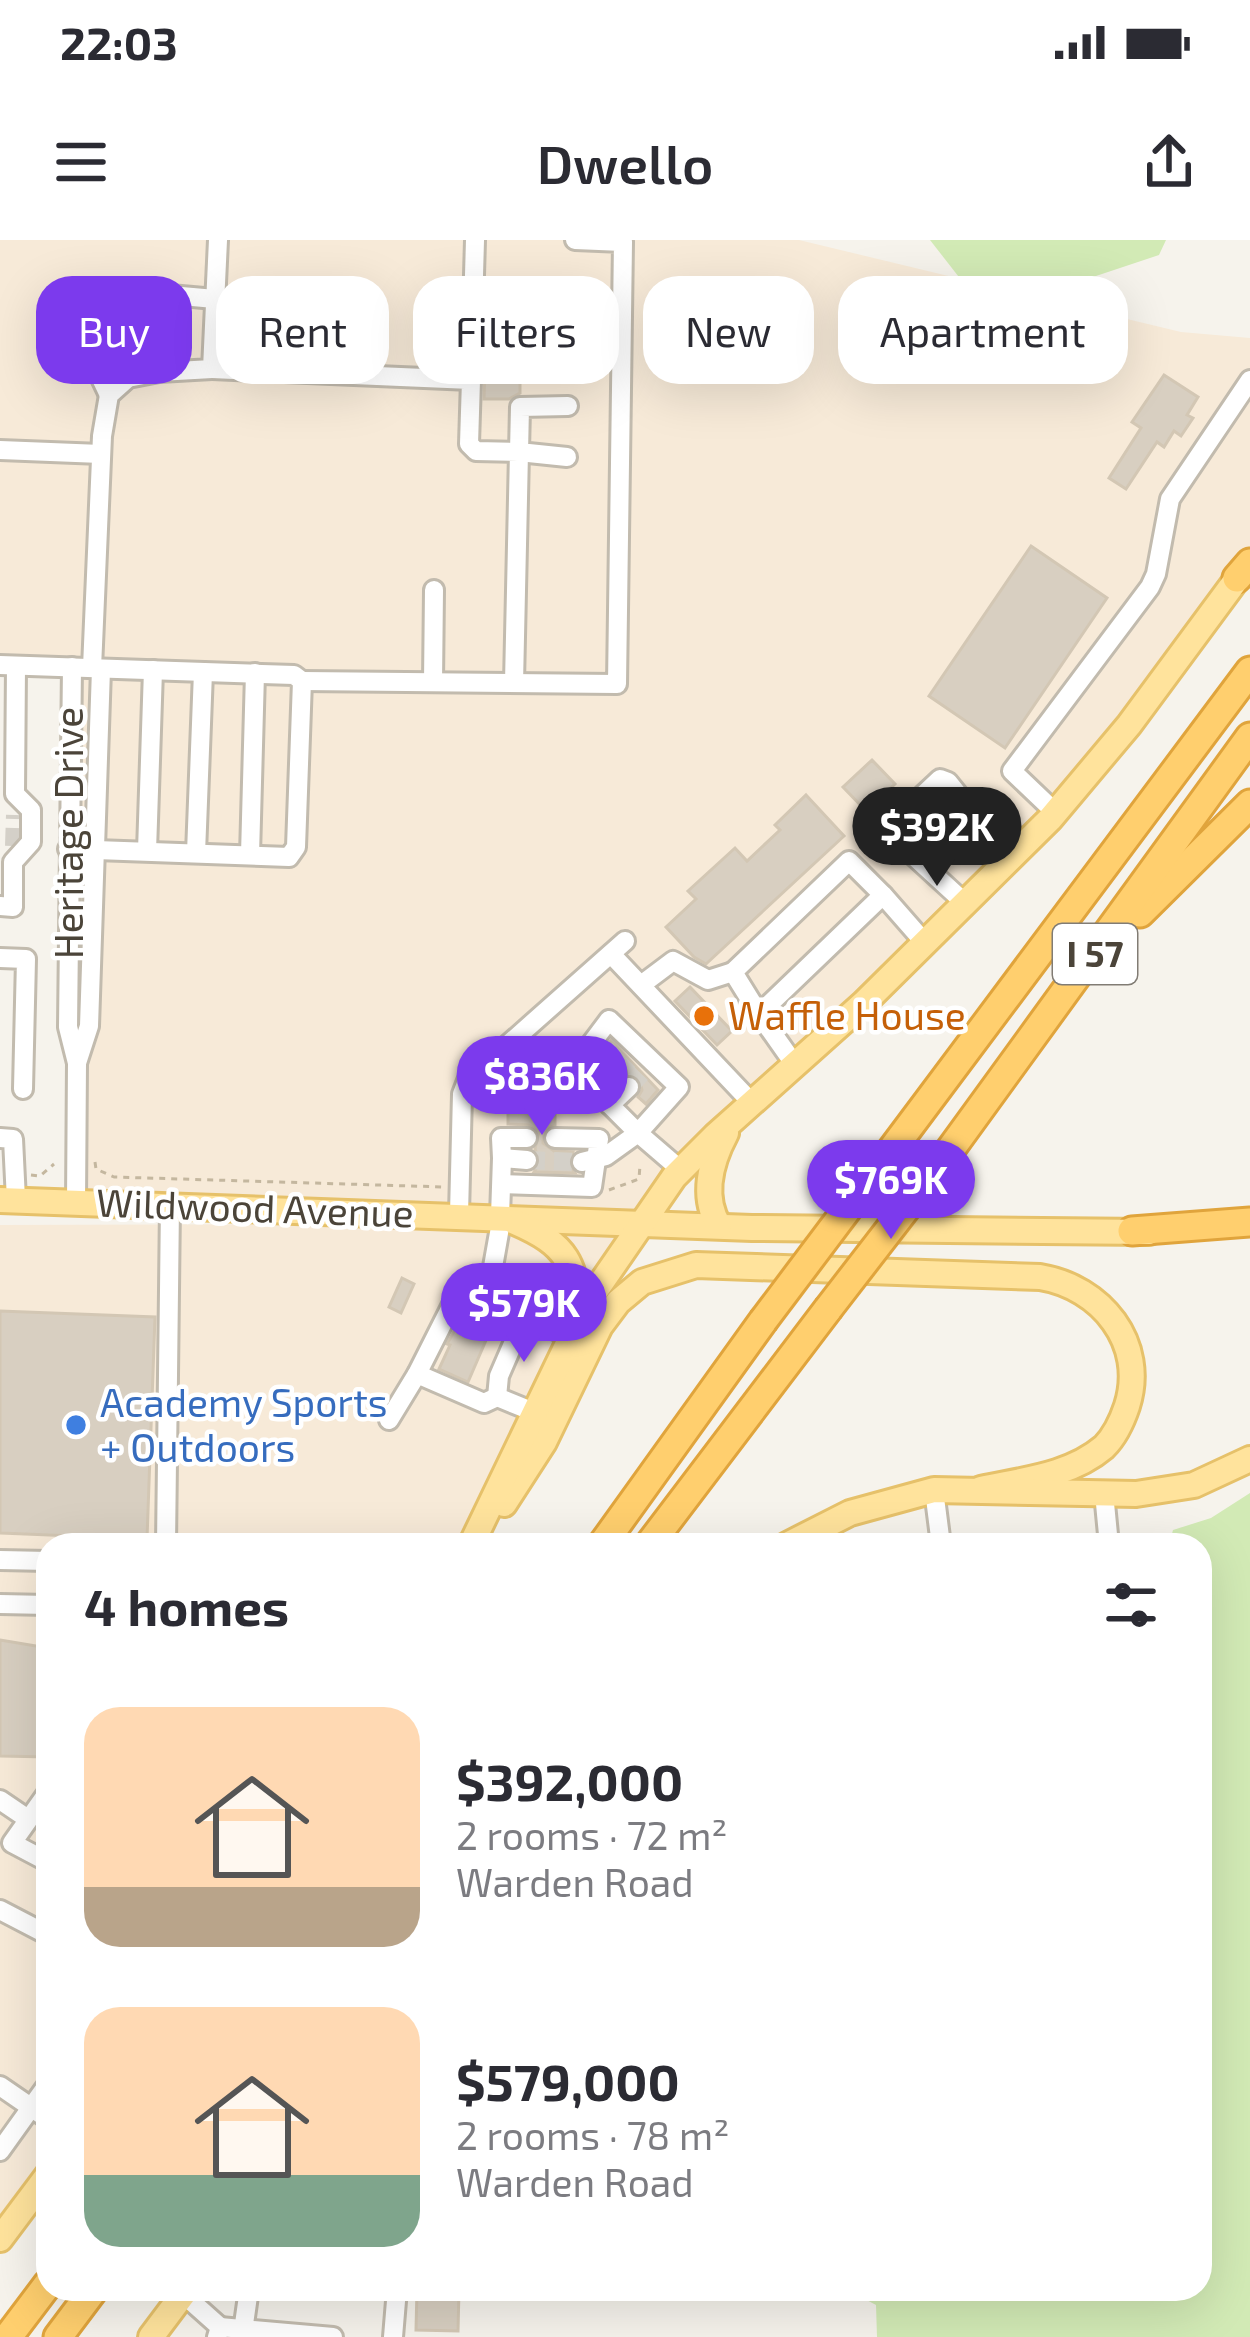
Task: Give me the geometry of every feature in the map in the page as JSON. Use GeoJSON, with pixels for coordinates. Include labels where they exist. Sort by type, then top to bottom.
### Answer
{"type":"FeatureCollection","features":[{"type":"Feature","properties":{"kind":"highway","name":"I 57"},"geometry":{"type":"LineString","coordinates":[[611,1533],[1250,671]]}},
{"type":"Feature","properties":{"kind":"highway","name":"I 57"},"geometry":{"type":"LineString","coordinates":[[658,1533],[938,1168],[1250,737]]}},
{"type":"Feature","properties":{"kind":"highway"},"geometry":{"type":"LineString","coordinates":[[1089,962],[1250,804]]}},
{"type":"Feature","properties":{"kind":"highway"},"geometry":{"type":"LineString","coordinates":[[1132,1231],[1250,1222]]}},
{"type":"Feature","properties":{"kind":"highway"},"geometry":{"type":"LineString","coordinates":[[8,2337],[36,2300]]}},
{"type":"Feature","properties":{"kind":"highway"},"geometry":{"type":"LineString","coordinates":[[58,2337],[85,2301]]}},
{"type":"Feature","properties":{"kind":"main road"},"geometry":{"type":"LineString","coordinates":[[480,1533],[574,1328],[610,1265],[681,1170],[925,943],[1055,813],[1129,725],[1246,567]]}},
{"type":"Feature","properties":{"kind":"main road"},"geometry":{"type":"LineString","coordinates":[[719,1226],[707,1196],[716,1151],[743,1111]]}},
{"type":"Feature","properties":{"kind":"main road","name":"Wildwood Avenue"},"geometry":{"type":"LineString","coordinates":[[8,1200],[719,1226],[1250,1236]]}},
{"type":"Feature","properties":{"kind":"main road"},"geometry":{"type":"LineString","coordinates":[[501,1216],[538,1232],[563,1251],[577,1277],[574,1328]]}},
{"type":"Feature","properties":{"kind":"main road"},"geometry":{"type":"LineString","coordinates":[[483,1533],[544,1442],[600,1326],[618,1302],[642,1282],[696,1265],[1040,1277],[1066,1281],[1104,1307],[1118,1326],[1131,1370],[1122,1421],[1108,1444],[1081,1463],[1054,1473],[980,1489]]}},
{"type":"Feature","properties":{"kind":"main road"},"geometry":{"type":"LineString","coordinates":[[811,1533],[850,1513],[934,1490],[1136,1494],[1180,1488],[1250,1459]]}},
{"type":"Feature","properties":{"kind":"main road"},"geometry":{"type":"LineString","coordinates":[[0,2239],[36,2191]]}},
{"type":"Feature","properties":{"kind":"main road"},"geometry":{"type":"LineString","coordinates":[[151,2337],[178,2301]]}},
{"type":"Feature","properties":{"kind":"street"},"geometry":{"type":"LineString","coordinates":[[212,369],[218,240]]}},
{"type":"Feature","properties":{"kind":"street"},"geometry":{"type":"LineString","coordinates":[[474,276],[475,240]]}},
{"type":"Feature","properties":{"kind":"street"},"geometry":{"type":"LineString","coordinates":[[215,299],[125,291],[104,311],[98,372],[109,395],[101,454],[97,669],[294,675],[302,681],[617,684],[623,242],[575,240]]}},
{"type":"Feature","properties":{"kind":"street"},"geometry":{"type":"LineString","coordinates":[[109,395],[128,378],[159,372],[212,369],[413,378]]}},
{"type":"Feature","properties":{"kind":"street"},"geometry":{"type":"LineString","coordinates":[[1055,813],[1012,771],[1150,587],[1170,499],[1250,380]]}},
{"type":"Feature","properties":{"kind":"street"},"geometry":{"type":"LineString","coordinates":[[471,384],[469,444],[476,451],[567,457]]}},
{"type":"Feature","properties":{"kind":"street"},"geometry":{"type":"LineString","coordinates":[[514,683],[520,407],[568,406]]}},
{"type":"Feature","properties":{"kind":"street"},"geometry":{"type":"LineString","coordinates":[[0,450],[101,454]]}},
{"type":"Feature","properties":{"kind":"street"},"geometry":{"type":"LineString","coordinates":[[433,682],[434,590]]}},
{"type":"Feature","properties":{"kind":"street"},"geometry":{"type":"LineString","coordinates":[[0,906],[13,907],[13,854],[31,842],[31,810],[15,805],[8,665],[72,667]]}},
{"type":"Feature","properties":{"kind":"street","name":"Heritage Drive"},"geometry":{"type":"LineString","coordinates":[[76,1202],[77,1063],[68,1027],[72,667],[97,669],[89,1027],[77,1063]]}},
{"type":"Feature","properties":{"kind":"street"},"geometry":{"type":"LineString","coordinates":[[148,851],[153,670]]}},
{"type":"Feature","properties":{"kind":"street"},"geometry":{"type":"LineString","coordinates":[[196,853],[203,672]]}},
{"type":"Feature","properties":{"kind":"street"},"geometry":{"type":"LineString","coordinates":[[250,855],[255,674]]}},
{"type":"Feature","properties":{"kind":"street"},"geometry":{"type":"LineString","coordinates":[[68,849],[289,857],[296,847],[302,681]]}},
{"type":"Feature","properties":{"kind":"street"},"geometry":{"type":"LineString","coordinates":[[965,903],[893,837],[893,823],[940,779],[948,782],[993,838],[1014,855]]}},
{"type":"Feature","properties":{"kind":"street"},"geometry":{"type":"LineString","coordinates":[[920,862],[971,811]]}},
{"type":"Feature","properties":{"kind":"street"},"geometry":{"type":"LineString","coordinates":[[641,985],[673,961],[708,980],[733,972],[849,861],[925,943]]}},
{"type":"Feature","properties":{"kind":"street"},"geometry":{"type":"LineString","coordinates":[[759,1013],[884,895]]}},
{"type":"Feature","properties":{"kind":"street"},"geometry":{"type":"LineString","coordinates":[[459,1214],[467,1081],[618,947],[641,985],[743,1111]]}},
{"type":"Feature","properties":{"kind":"street"},"geometry":{"type":"LineString","coordinates":[[0,958],[26,959],[23,1089]]}},
{"type":"Feature","properties":{"kind":"street"},"geometry":{"type":"LineString","coordinates":[[733,972],[795,1065]]}},
{"type":"Feature","properties":{"kind":"street"},"geometry":{"type":"LineString","coordinates":[[591,1160],[638,1133],[679,1087],[629,1062],[609,1020],[573,1068],[638,1133],[681,1170]]}},
{"type":"Feature","properties":{"kind":"street"},"geometry":{"type":"LineString","coordinates":[[597,1092],[629,1062]]}},
{"type":"Feature","properties":{"kind":"street"},"geometry":{"type":"LineString","coordinates":[[597,1092],[629,1062]]}},
{"type":"Feature","properties":{"kind":"street"},"geometry":{"type":"LineString","coordinates":[[0,1138],[13,1139],[8,1200]]}},
{"type":"Feature","properties":{"kind":"street"},"geometry":{"type":"LineString","coordinates":[[490,1277],[501,1216],[501,1138],[527,1138]]}},
{"type":"Feature","properties":{"kind":"street"},"geometry":{"type":"LineString","coordinates":[[555,1138],[599,1139],[591,1160],[587,1220]]}},
{"type":"Feature","properties":{"kind":"street"},"geometry":{"type":"LineString","coordinates":[[502,1159],[526,1160]]}},
{"type":"Feature","properties":{"kind":"street"},"geometry":{"type":"LineString","coordinates":[[502,1184],[588,1190]]}},
{"type":"Feature","properties":{"kind":"street"},"geometry":{"type":"LineString","coordinates":[[166,1533],[170,1205]]}},
{"type":"Feature","properties":{"kind":"street"},"geometry":{"type":"LineString","coordinates":[[490,1277],[525,1316],[574,1328]]}},
{"type":"Feature","properties":{"kind":"street"},"geometry":{"type":"LineString","coordinates":[[389,1420],[462,1285],[490,1277]]}},
{"type":"Feature","properties":{"kind":"street"},"geometry":{"type":"LineString","coordinates":[[497,1397],[499,1376],[525,1316]]}},
{"type":"Feature","properties":{"kind":"street"},"geometry":{"type":"LineString","coordinates":[[417,1374],[484,1403],[497,1397],[534,1412]]}},
{"type":"Feature","properties":{"kind":"street"},"geometry":{"type":"LineString","coordinates":[[934,1490],[939,1533]]}},
{"type":"Feature","properties":{"kind":"street"},"geometry":{"type":"LineString","coordinates":[[1104,1493],[1108,1533]]}},
{"type":"Feature","properties":{"kind":"street"},"geometry":{"type":"LineString","coordinates":[[0,1560],[36,1561]]}},
{"type":"Feature","properties":{"kind":"street"},"geometry":{"type":"LineString","coordinates":[[0,1604],[36,1605]]}},
{"type":"Feature","properties":{"kind":"street"},"geometry":{"type":"LineString","coordinates":[[0,1800],[28,1819]]}},
{"type":"Feature","properties":{"kind":"street"},"geometry":{"type":"LineString","coordinates":[[36,1808],[12,1843],[36,1856]]}},
{"type":"Feature","properties":{"kind":"street"},"geometry":{"type":"LineString","coordinates":[[0,1910],[36,1929]]}},
{"type":"Feature","properties":{"kind":"street"},"geometry":{"type":"LineString","coordinates":[[0,2086],[36,2110]]}},
{"type":"Feature","properties":{"kind":"street"},"geometry":{"type":"LineString","coordinates":[[0,2151],[36,2117]]}},
{"type":"Feature","properties":{"kind":"street"},"geometry":{"type":"LineString","coordinates":[[193,2301],[219,2332],[333,2337]]}},
{"type":"Feature","properties":{"kind":"street"},"geometry":{"type":"LineString","coordinates":[[243,2331],[247,2301]]}},
{"type":"Feature","properties":{"kind":"street"},"geometry":{"type":"LineString","coordinates":[[393,2337],[396,2301]]}},
{"type":"Feature","properties":{"kind":"path"},"geometry":{"type":"LineString","coordinates":[[94,1157],[96,1169],[114,1177],[459,1187]]}},
{"type":"Feature","properties":{"kind":"path"},"geometry":{"type":"LineString","coordinates":[[588,1190],[620,1189],[638,1179],[640,1165]]}},
{"type":"Feature","properties":{"kind":"shaded area"},"geometry":{"type":"Polygon","coordinates":[[[0,240],[799,240],[948,276],[838,276],[838,384],[1128,384],[1128,319],[1181,332],[1250,338],[1250,562],[1129,725],[641,1223],[481,1533],[36,1533],[36,2173],[0,2221],[0,1225],[606,1223],[76,1202],[72,668],[0,665],[0,240]]]}},
{"type":"Feature","properties":{"kind":"green space"},"geometry":{"type":"Polygon","coordinates":[[[930,240],[1166,240],[1159,255],[1096,276],[958,276],[930,240]]]}},
{"type":"Feature","properties":{"kind":"green space"},"geometry":{"type":"Polygon","coordinates":[[[1250,1493],[1250,2337],[877,2337],[876,2305],[868,2301],[1212,2301],[1212,1533],[1172,1533],[1211,1518],[1250,1493]]]}},
{"type":"Feature","properties":{"kind":"building"},"geometry":{"type":"Polygon","coordinates":[[[1164,375],[1198,397],[1187,415],[1193,418],[1181,436],[1174,431],[1164,447],[1157,442],[1126,489],[1109,478],[1141,428],[1132,422],[1164,375]]]}},
{"type":"Feature","properties":{"kind":"building"},"geometry":{"type":"Polygon","coordinates":[[[484,384],[520,384],[520,393],[509,399],[484,399],[484,384]]]}},
{"type":"Feature","properties":{"kind":"building"},"geometry":{"type":"Polygon","coordinates":[[[1031,546],[1107,598],[1005,748],[929,696],[1031,546]]]}},
{"type":"Feature","properties":{"kind":"building"},"geometry":{"type":"Polygon","coordinates":[[[872,760],[895,784],[866,811],[843,787],[872,760]]]}},
{"type":"Feature","properties":{"kind":"building"},"geometry":{"type":"Polygon","coordinates":[[[806,795],[844,836],[706,964],[694,957],[666,927],[696,899],[688,891],[735,848],[747,861],[780,830],[775,825],[806,795]]]}},
{"type":"Feature","properties":{"kind":"building","name":"Waffle House"},"geometry":{"type":"Polygon","coordinates":[[[690,987],[732,1031],[717,1045],[675,1001],[690,987]]]}},
{"type":"Feature","properties":{"kind":"building"},"geometry":{"type":"Polygon","coordinates":[[[611,1040],[658,1090],[646,1104],[638,1097],[642,1090],[639,1079],[629,1074],[614,1051],[605,1048],[611,1040]]]}},
{"type":"Feature","properties":{"kind":"building"},"geometry":{"type":"Polygon","coordinates":[[[508,1107],[555,1108],[555,1125],[544,1130],[543,1143],[554,1151],[573,1152],[569,1164],[575,1173],[534,1172],[540,1162],[535,1149],[539,1132],[528,1125],[508,1124],[508,1107]]]}},
{"type":"Feature","properties":{"kind":"building"},"geometry":{"type":"Polygon","coordinates":[[[402,1278],[414,1284],[401,1313],[389,1307],[402,1278]]]}},
{"type":"Feature","properties":{"kind":"building"},"geometry":{"type":"Polygon","coordinates":[[[472,1299],[499,1310],[468,1382],[439,1369],[472,1299]]]}},
{"type":"Feature","properties":{"kind":"building","name":"Academy Sports + Outdoors"},"geometry":{"type":"Polygon","coordinates":[[[0,1311],[155,1317],[147,1533],[0,1533],[0,1311]]]}},
{"type":"Feature","properties":{"kind":"building"},"geometry":{"type":"Polygon","coordinates":[[[0,1640],[36,1646],[36,1757],[0,1756],[0,1640]]]}},
{"type":"Feature","properties":{"kind":"building"},"geometry":{"type":"Polygon","coordinates":[[[417,2301],[459,2301],[458,2331],[416,2330],[417,2301]]]}},
{"type":"Feature","properties":{"kind":"tunnel"},"geometry":{"type":"LineString","coordinates":[[14,846],[15,815]]}},
{"type":"Feature","properties":{"kind":"tunnel"},"geometry":{"type":"LineString","coordinates":[[605,1061],[619,1049]]}},
{"type":"Feature","properties":{"kind":"tunnel"},"geometry":{"type":"LineString","coordinates":[[616,1073],[630,1060]]}},
{"type":"Feature","properties":{"kind":"tunnel"},"geometry":{"type":"LineString","coordinates":[[629,1087],[642,1073]]}},
{"type":"Feature","properties":{"kind":"tunnel"},"geometry":{"type":"LineString","coordinates":[[527,1160],[582,1162]]}},
{"type":"Feature","properties":{"kind":"place","name":"Waffle House"},"geometry":{"type":"Point","coordinates":[704,1016]}},
{"type":"Feature","properties":{"kind":"place","name":"Academy Sports + Outdoors"},"geometry":{"type":"Point","coordinates":[76,1425]}}]}
